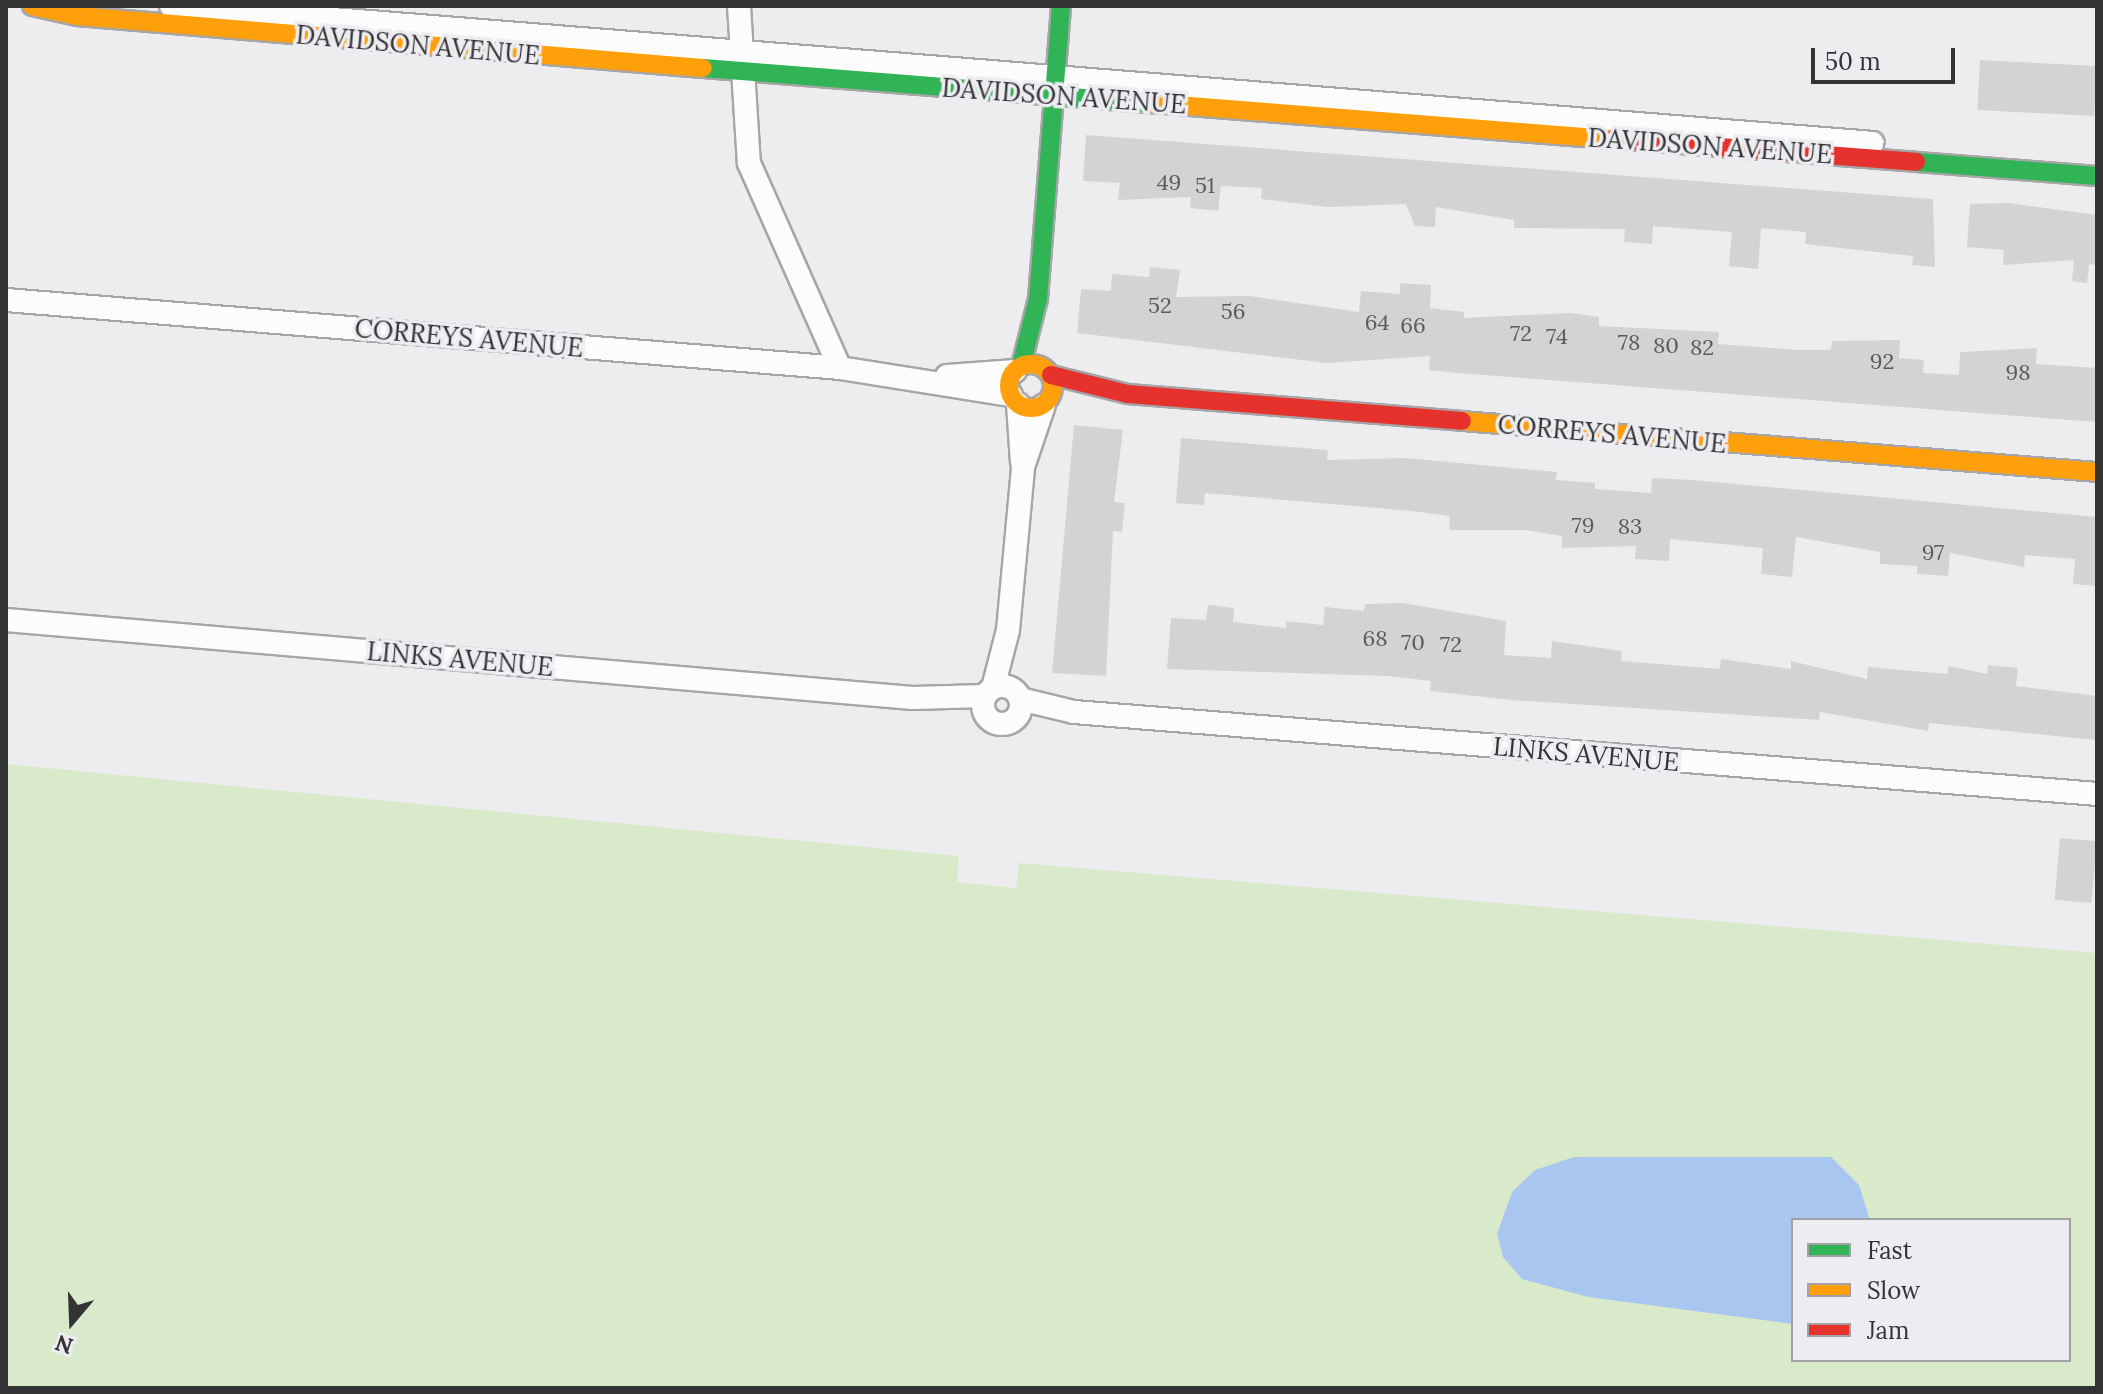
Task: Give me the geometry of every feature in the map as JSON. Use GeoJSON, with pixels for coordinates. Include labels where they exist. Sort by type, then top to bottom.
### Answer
{"type":"FeatureCollection","features":[{"type":"Feature","properties":{"kind":"street","name":"DAVIDSON AVENUE"},"geometry":{"type":"LineString","coordinates":[[32,6],[77,16],[2097,162]]}},
{"type":"Feature","properties":{"kind":"street","name":"DAVIDSON AVENUE"},"geometry":{"type":"LineString","coordinates":[[171,6],[741,62]]}},
{"type":"Feature","properties":{"kind":"street"},"geometry":{"type":"LineString","coordinates":[[739,6],[746,142],[763,207],[840,368]]}},
{"type":"Feature","properties":{"kind":"street"},"geometry":{"type":"LineString","coordinates":[[1002,701],[1023,467],[1015,400],[1018,369],[1038,299],[1061,6]]}},
{"type":"Feature","properties":{"kind":"street","name":"DAVIDSON AVENUE"},"geometry":{"type":"LineString","coordinates":[[1055,86],[2097,176]]}},
{"type":"Feature","properties":{"kind":"street"},"geometry":{"type":"LineString","coordinates":[[1023,467],[1046,403],[1048,372],[1038,299]]}},
{"type":"Feature","properties":{"kind":"street","name":"CORREYS AVENUE"},"geometry":{"type":"LineString","coordinates":[[6,300],[840,368],[934,378],[1015,400],[1046,403],[1128,394]]}},
{"type":"Feature","properties":{"kind":"street","name":"CORREYS AVENUE"},"geometry":{"type":"LineString","coordinates":[[934,378],[1018,369],[1048,372],[1128,394],[2097,472]]}},
{"type":"Feature","properties":{"kind":"street","name":"LINKS AVENUE"},"geometry":{"type":"LineString","coordinates":[[6,620],[913,698],[1002,701],[1074,712],[2097,794]]}},
{"type":"Feature","properties":{"kind":"green space"},"geometry":{"type":"Polygon","coordinates":[[[6,764],[959,856],[957,882],[1016,888],[1019,863],[2097,953],[2097,1388],[6,1388],[6,764]]]}},
{"type":"Feature","properties":{"kind":"water"},"geometry":{"type":"Polygon","coordinates":[[[1574,1157],[1831,1157],[1859,1185],[1869,1218],[1791,1218],[1791,1324],[1588,1297],[1522,1279],[1503,1257],[1497,1234],[1512,1192],[1535,1170],[1574,1157]]]}},
{"type":"Feature","properties":{"kind":"building"},"geometry":{"type":"Polygon","coordinates":[[[1980,60],[2097,66],[2094,116],[1977,110],[1980,60]]]}},
{"type":"Feature","properties":{"kind":"building"},"geometry":{"type":"Polygon","coordinates":[[[1086,135],[1933,199],[1935,267],[1912,265],[1913,256],[1805,244],[1806,232],[1761,228],[1758,269],[1729,266],[1732,232],[1653,226],[1652,244],[1624,242],[1625,229],[1514,228],[1514,220],[1436,207],[1435,227],[1415,226],[1406,204],[1328,207],[1261,199],[1262,188],[1221,186],[1218,211],[1190,208],[1191,197],[1118,200],[1120,183],[1083,181],[1086,135]]]}},
{"type":"Feature","properties":{"kind":"building"},"geometry":{"type":"Polygon","coordinates":[[[2008,203],[2097,215],[2097,265],[2089,264],[2087,283],[2072,281],[2074,260],[2003,265],[2004,250],[1967,247],[1970,204],[2008,203]]]}},
{"type":"Feature","properties":{"kind":"building"},"geometry":{"type":"Polygon","coordinates":[[[1150,267],[1180,270],[1176,297],[1250,296],[1359,312],[1361,291],[1400,294],[1400,283],[1431,285],[1430,308],[1464,312],[1464,318],[1570,313],[1599,317],[1599,326],[1719,332],[1718,344],[1796,350],[1831,350],[1832,341],[1900,340],[1899,358],[1924,360],[1923,373],[1959,375],[1960,352],[2037,348],[2036,364],[2097,368],[2097,422],[1458,373],[1429,370],[1430,356],[1327,363],[1077,333],[1081,289],[1111,291],[1112,274],[1149,277],[1150,267]]]}},
{"type":"Feature","properties":{"kind":"building"},"geometry":{"type":"Polygon","coordinates":[[[1074,425],[1123,430],[1114,502],[1125,503],[1122,532],[1113,531],[1106,676],[1052,673],[1074,425]]]}},
{"type":"Feature","properties":{"kind":"building"},"geometry":{"type":"Polygon","coordinates":[[[1181,438],[1328,450],[1327,460],[1406,458],[1557,472],[1556,480],[1595,483],[1595,489],[1651,493],[1652,478],[1692,480],[2097,517],[2097,586],[2073,584],[2075,559],[2025,555],[2024,567],[1950,553],[1948,576],[1917,574],[1917,566],[1880,564],[1880,552],[1796,537],[1792,577],[1761,574],[1763,548],[1670,539],[1669,561],[1635,559],[1636,546],[1562,548],[1562,536],[1525,530],[1449,530],[1450,516],[1412,511],[1205,493],[1204,505],[1176,503],[1181,438]]]}},
{"type":"Feature","properties":{"kind":"building"},"geometry":{"type":"Polygon","coordinates":[[[1403,603],[1506,621],[1504,655],[1551,658],[1552,641],[1622,651],[1621,661],[1720,669],[1721,659],[1791,669],[1791,661],[1867,679],[1868,667],[1947,674],[1949,666],[1987,674],[1988,665],[2018,668],[2016,686],[2097,696],[2095,740],[1929,723],[1928,731],[1820,712],[1819,720],[1511,700],[1430,691],[1431,681],[1388,676],[1167,669],[1171,618],[1206,620],[1208,605],[1234,608],[1233,622],[1286,628],[1286,621],[1323,625],[1325,607],[1364,611],[1365,604],[1403,603]]]}},
{"type":"Feature","properties":{"kind":"building"},"geometry":{"type":"Polygon","coordinates":[[[2060,838],[2097,841],[2091,903],[2055,900],[2060,838]]]}},
{"type":"Feature","properties":{"kind":"traffic: fast"},"geometry":{"type":"LineString","coordinates":[[1021,366],[1038,299],[1061,6]]}},
{"type":"Feature","properties":{"kind":"traffic: fast"},"geometry":{"type":"LineString","coordinates":[[703,68],[1151,103]]}},
{"type":"Feature","properties":{"kind":"traffic: fast"},"geometry":{"type":"LineString","coordinates":[[1916,162],[2097,176]]}},
{"type":"Feature","properties":{"kind":"traffic: slow"},"geometry":{"type":"LineString","coordinates":[[32,6],[77,16],[703,68]]}},
{"type":"Feature","properties":{"kind":"traffic: slow"},"geometry":{"type":"LineString","coordinates":[[1151,103],[1613,139]]}},
{"type":"Feature","properties":{"kind":"traffic: slow"},"geometry":{"type":"LineString","coordinates":[[1031,364],[1047,370],[1053,386],[1047,402],[1031,408],[1015,402],[1009,386],[1015,370],[1031,364]]}},
{"type":"Feature","properties":{"kind":"traffic: slow"},"geometry":{"type":"LineString","coordinates":[[1462,421],[2097,472]]}},
{"type":"Feature","properties":{"kind":"traffic: jam"},"geometry":{"type":"LineString","coordinates":[[1613,139],[1916,162]]}},
{"type":"Feature","properties":{"kind":"traffic: jam"},"geometry":{"type":"LineString","coordinates":[[1051,375],[1128,394],[1462,421]]}}]}
